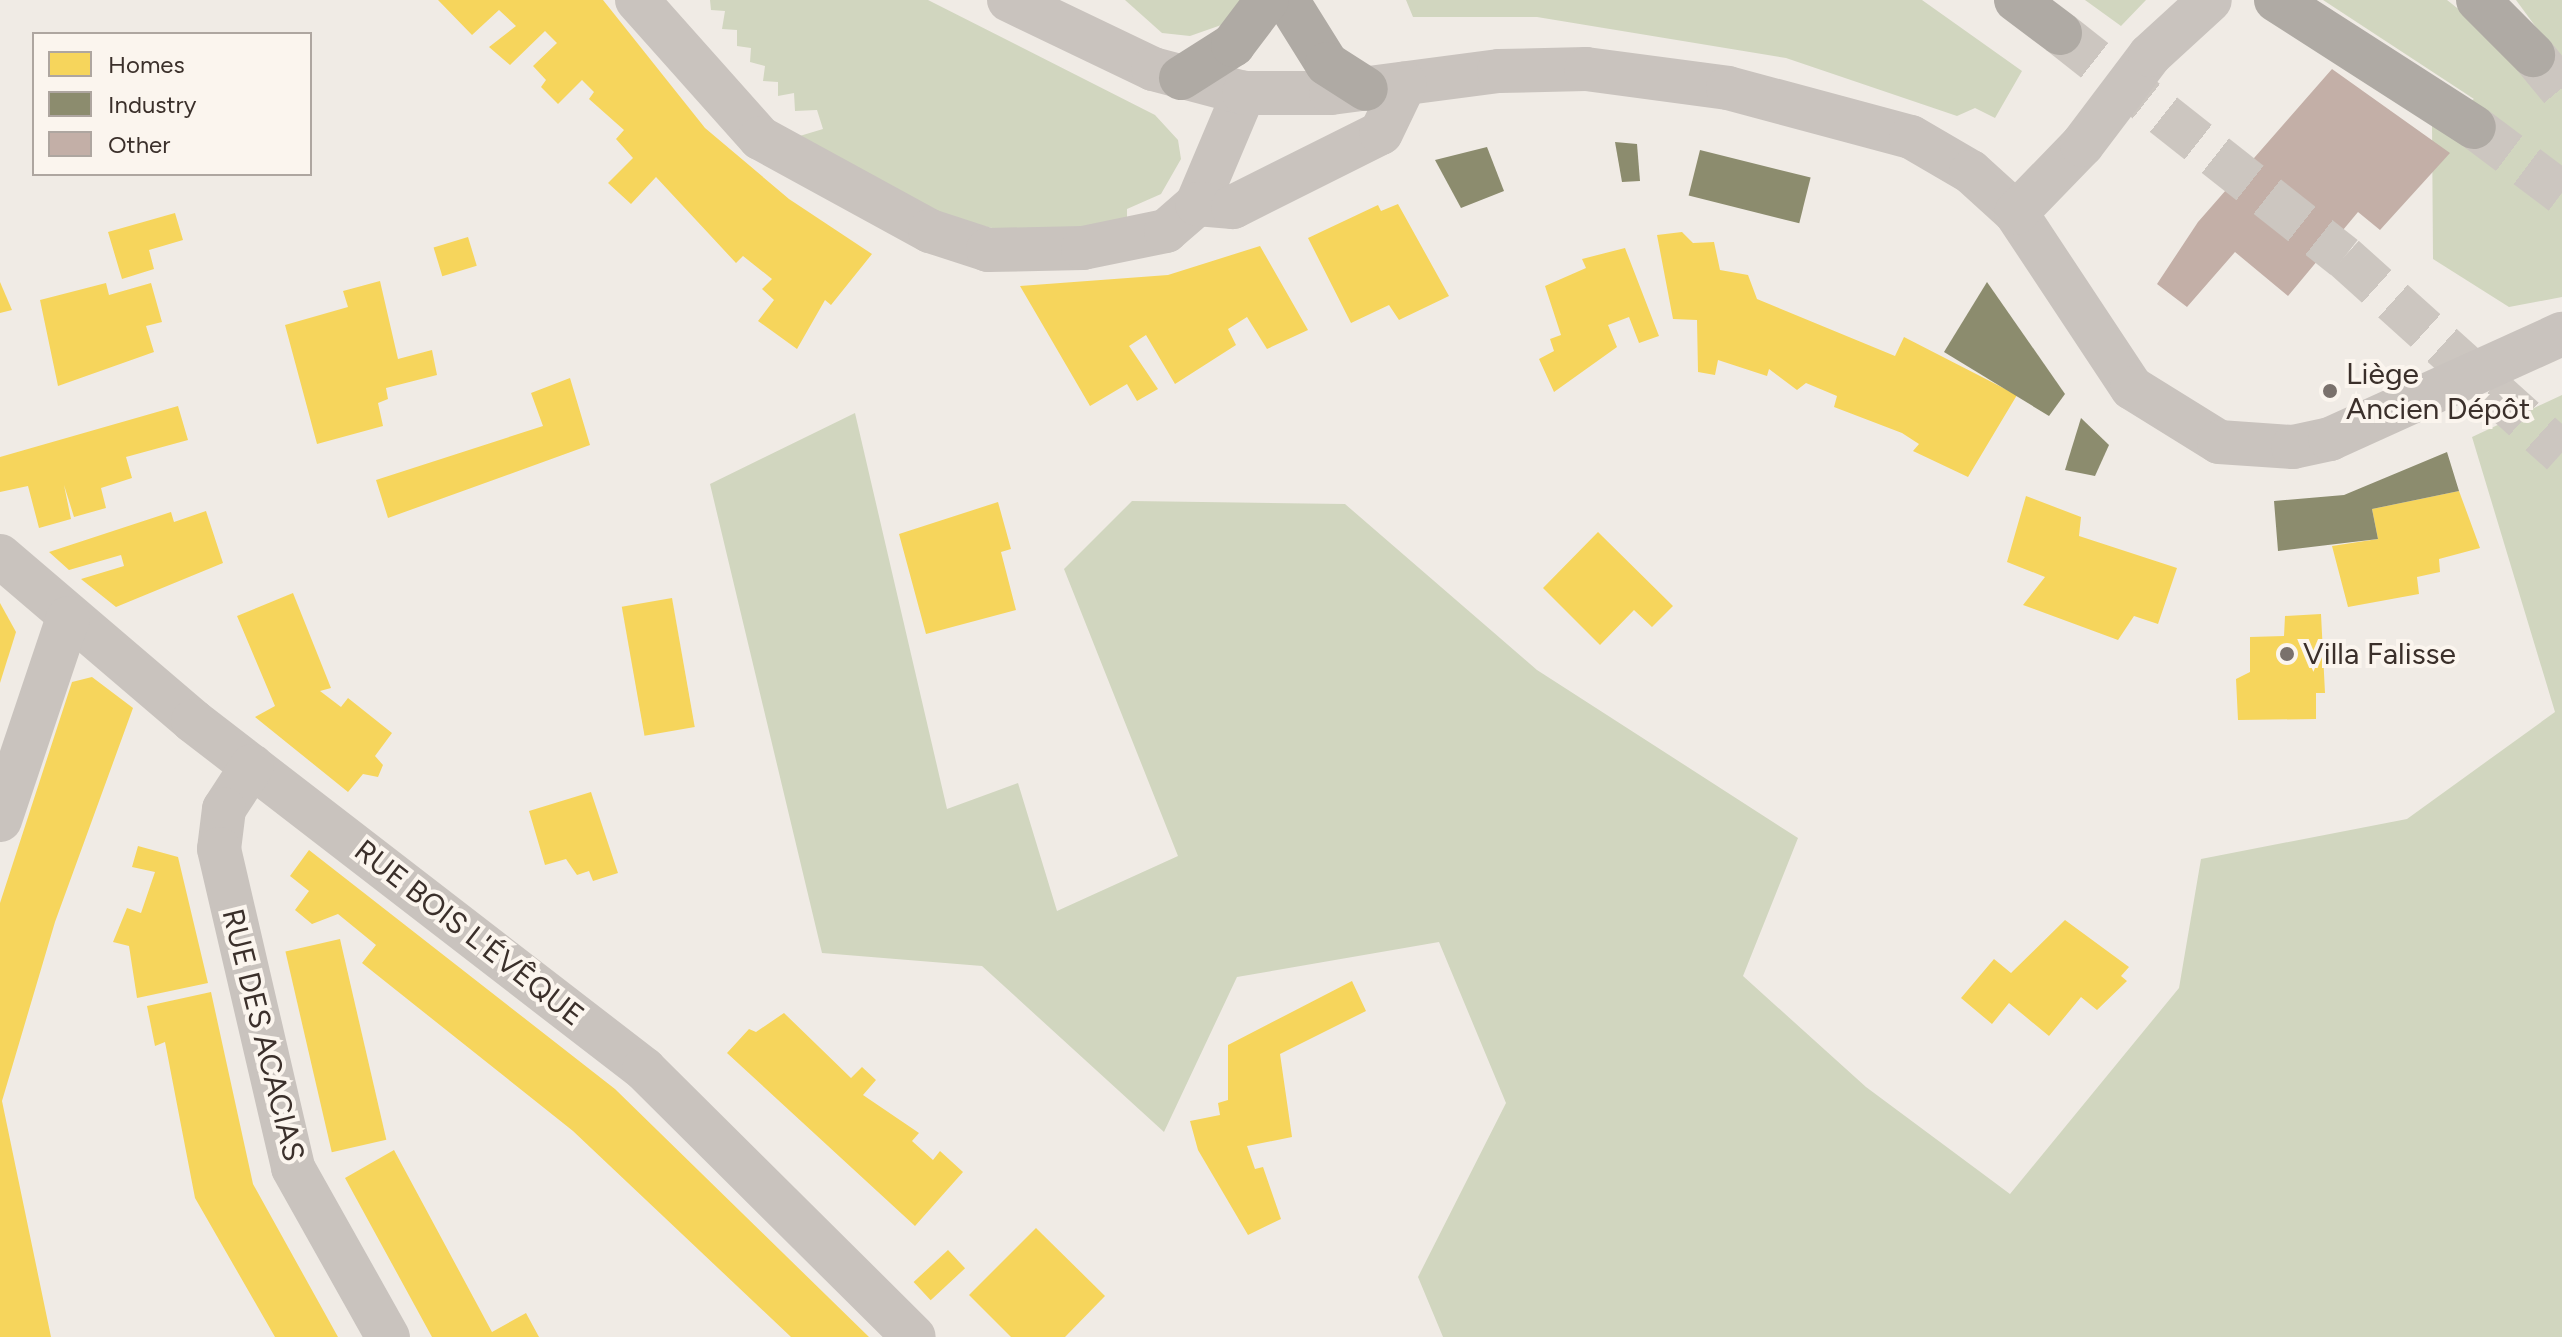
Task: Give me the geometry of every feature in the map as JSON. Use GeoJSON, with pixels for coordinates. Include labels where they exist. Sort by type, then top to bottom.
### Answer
{"type":"FeatureCollection","features":[{"type":"Feature","properties":{"kind":"highway"},"geometry":{"type":"LineString","coordinates":[[1181,78],[1233,45],[1267,0]]}},
{"type":"Feature","properties":{"kind":"highway"},"geometry":{"type":"LineString","coordinates":[[1287,0],[1327,64],[1386,86]]}},
{"type":"Feature","properties":{"kind":"highway"},"geometry":{"type":"LineString","coordinates":[[1993,0],[2040,18]]}},
{"type":"Feature","properties":{"kind":"highway"},"geometry":{"type":"LineString","coordinates":[[2276,0],[2474,127]]}},
{"type":"Feature","properties":{"kind":"highway"},"geometry":{"type":"LineString","coordinates":[[2478,0],[2533,55]]}},
{"type":"Feature","properties":{"kind":"street"},"geometry":{"type":"LineString","coordinates":[[637,0],[760,138],[930,231],[988,250],[1083,248],[1166,231],[1197,204],[1244,93]]}},
{"type":"Feature","properties":{"kind":"street"},"geometry":{"type":"LineString","coordinates":[[1009,0],[1181,78],[1244,93],[1386,86],[1557,68],[1728,88],[1911,137],[1971,172],[2016,213],[2132,388],[2219,442],[2293,447],[2330,439],[2562,334]]}},
{"type":"Feature","properties":{"kind":"street"},"geometry":{"type":"LineString","coordinates":[[2016,213],[2082,145],[2150,55],[2210,0]]}},
{"type":"Feature","properties":{"kind":"street"},"geometry":{"type":"LineString","coordinates":[[1197,204],[1233,207],[1381,133],[1386,86]]}},
{"type":"Feature","properties":{"kind":"street","name":"RUE BOIS L'ÉVÊQUE"},"geometry":{"type":"LineString","coordinates":[[0,556],[68,618],[252,766],[644,1069],[914,1337]]}},
{"type":"Feature","properties":{"kind":"street"},"geometry":{"type":"LineString","coordinates":[[0,820],[68,618]]}},
{"type":"Feature","properties":{"kind":"street","name":"RUE DES ACACIAS"},"geometry":{"type":"LineString","coordinates":[[252,766],[224,809],[219,849],[293,1168],[388,1337]]}},
{"type":"Feature","properties":{"kind":"green space"},"geometry":{"type":"Polygon","coordinates":[[[710,0],[928,0],[1155,115],[1178,140],[1181,159],[1161,194],[1127,209],[1127,225],[1007,231],[953,220],[793,138],[823,129],[817,110],[795,111],[794,93],[778,96],[778,82],[763,81],[765,66],[750,62],[751,48],[737,46],[737,30],[722,29],[725,11],[711,10],[710,0]]]}},
{"type":"Feature","properties":{"kind":"green space"},"geometry":{"type":"Polygon","coordinates":[[[1125,0],[1247,0],[1227,23],[1190,36],[1162,33],[1125,0]]]}},
{"type":"Feature","properties":{"kind":"green space"},"geometry":{"type":"Polygon","coordinates":[[[1406,0],[1922,0],[2022,71],[1995,118],[1975,108],[1957,116],[1786,58],[1537,17],[1413,17],[1406,0]]]}},
{"type":"Feature","properties":{"kind":"green space"},"geometry":{"type":"Polygon","coordinates":[[[2085,0],[2146,0],[2121,26],[2085,0]]]}},
{"type":"Feature","properties":{"kind":"green space"},"geometry":{"type":"Polygon","coordinates":[[[2323,0],[2447,0],[2471,19],[2541,34],[2516,0],[2562,0],[2562,297],[2509,307],[2433,259],[2432,123],[2474,99],[2323,0]]]}},
{"type":"Feature","properties":{"kind":"green space"},"geometry":{"type":"Polygon","coordinates":[[[2562,395],[2562,1337],[1443,1337],[1418,1277],[1506,1103],[1439,942],[1237,977],[1164,1132],[982,966],[822,953],[710,484],[855,413],[947,809],[1018,783],[1057,911],[1178,856],[1064,569],[1132,501],[1345,504],[1537,670],[1798,838],[1743,976],[1866,1087],[2010,1194],[2179,988],[2201,859],[2407,819],[2555,712],[2472,437],[2562,395]]]}},
{"type":"Feature","properties":{"kind":"building: Homes"},"geometry":{"type":"Polygon","coordinates":[[[438,0],[603,0],[705,128],[789,199],[872,254],[831,305],[825,300],[797,349],[758,321],[774,300],[762,289],[772,279],[743,256],[736,263],[656,177],[631,204],[608,183],[633,158],[616,139],[624,130],[589,99],[594,92],[582,80],[558,104],[541,87],[546,80],[533,66],[557,43],[545,31],[510,65],[489,47],[516,26],[499,10],[472,35],[438,0]]]}},
{"type":"Feature","properties":{"kind":"building: Homes"},"geometry":{"type":"Polygon","coordinates":[[[1398,204],[1449,296],[1399,320],[1389,305],[1351,323],[1308,238],[1378,205],[1381,211],[1398,204]]]}},
{"type":"Feature","properties":{"kind":"building: Homes"},"geometry":{"type":"Polygon","coordinates":[[[175,213],[183,240],[149,250],[154,269],[122,279],[108,232],[175,213]]]}},
{"type":"Feature","properties":{"kind":"building: Homes"},"geometry":{"type":"Polygon","coordinates":[[[1682,232],[1693,243],[1714,242],[1720,270],[1748,275],[1757,299],[1895,356],[1904,337],[2017,395],[1968,477],[1913,451],[1919,444],[1902,433],[1834,407],[1837,396],[1806,383],[1797,390],[1769,369],[1767,376],[1718,360],[1715,375],[1698,372],[1697,320],[1673,319],[1657,235],[1682,232]]]}},
{"type":"Feature","properties":{"kind":"building: Homes"},"geometry":{"type":"Polygon","coordinates":[[[468,237],[477,266],[442,276],[434,248],[468,237]]]}},
{"type":"Feature","properties":{"kind":"building: Homes"},"geometry":{"type":"Polygon","coordinates":[[[1260,246],[1308,330],[1267,349],[1247,317],[1228,329],[1236,345],[1175,384],[1146,335],[1129,346],[1158,389],[1137,401],[1127,384],[1090,406],[1020,286],[1168,275],[1260,246]]]}},
{"type":"Feature","properties":{"kind":"building: Homes"},"geometry":{"type":"Polygon","coordinates":[[[1625,248],[1659,336],[1639,343],[1629,317],[1608,325],[1617,347],[1554,392],[1539,359],[1554,351],[1550,339],[1561,335],[1545,286],[1586,268],[1582,259],[1625,248]]]}},
{"type":"Feature","properties":{"kind":"building: Homes"},"geometry":{"type":"Polygon","coordinates":[[[380,281],[398,359],[432,350],[437,375],[386,388],[388,399],[378,403],[383,426],[317,444],[285,325],[348,307],[343,291],[380,281]]]}},
{"type":"Feature","properties":{"kind":"building: Homes"},"geometry":{"type":"Polygon","coordinates":[[[0,282],[12,310],[0,313],[0,282]]]}},
{"type":"Feature","properties":{"kind":"building: Homes"},"geometry":{"type":"Polygon","coordinates":[[[106,283],[109,295],[151,283],[162,322],[146,326],[154,352],[58,386],[40,300],[106,283]]]}},
{"type":"Feature","properties":{"kind":"building: Homes"},"geometry":{"type":"Polygon","coordinates":[[[570,378],[590,445],[388,518],[376,480],[543,426],[531,393],[570,378]]]}},
{"type":"Feature","properties":{"kind":"building: Homes"},"geometry":{"type":"Polygon","coordinates":[[[178,406],[188,440],[126,457],[132,478],[101,488],[106,508],[74,517],[64,485],[71,519],[39,528],[28,486],[0,492],[0,457],[178,406]]]}},
{"type":"Feature","properties":{"kind":"building: Homes"},"geometry":{"type":"Polygon","coordinates":[[[2459,491],[2480,548],[2439,559],[2440,572],[2417,577],[2419,594],[2348,607],[2332,546],[2378,539],[2372,509],[2459,491]]]}},
{"type":"Feature","properties":{"kind":"building: Homes"},"geometry":{"type":"Polygon","coordinates":[[[2026,496],[2081,517],[2079,536],[2177,568],[2158,624],[2134,616],[2118,640],[2023,605],[2045,577],[2007,562],[2026,496]]]}},
{"type":"Feature","properties":{"kind":"building: Homes"},"geometry":{"type":"Polygon","coordinates":[[[998,502],[1011,549],[1001,552],[1016,610],[926,634],[899,534],[998,502]]]}},
{"type":"Feature","properties":{"kind":"building: Homes"},"geometry":{"type":"Polygon","coordinates":[[[206,511],[223,563],[116,607],[81,579],[124,566],[121,555],[69,570],[49,552],[171,512],[174,522],[206,511]]]}},
{"type":"Feature","properties":{"kind":"building: Homes"},"geometry":{"type":"Polygon","coordinates":[[[1598,532],[1673,606],[1652,627],[1634,610],[1600,645],[1543,588],[1598,532]]]}},
{"type":"Feature","properties":{"kind":"building: Homes"},"geometry":{"type":"Polygon","coordinates":[[[293,593],[331,688],[320,691],[341,707],[348,698],[392,733],[375,756],[383,765],[378,777],[363,774],[348,792],[255,717],[275,706],[237,616],[293,593]]]}},
{"type":"Feature","properties":{"kind":"building: Homes"},"geometry":{"type":"Polygon","coordinates":[[[672,598],[695,727],[645,736],[622,607],[672,598]]]}},
{"type":"Feature","properties":{"kind":"building: Homes"},"geometry":{"type":"Polygon","coordinates":[[[0,603],[16,632],[0,683],[0,603]]]}},
{"type":"Feature","properties":{"kind":"building: Homes","name":"Villa Falisse"},"geometry":{"type":"Polygon","coordinates":[[[2321,614],[2325,693],[2316,693],[2316,719],[2238,720],[2236,679],[2250,672],[2250,637],[2284,636],[2285,616],[2321,614]]]}},
{"type":"Feature","properties":{"kind":"building: Homes"},"geometry":{"type":"Polygon","coordinates":[[[92,677],[133,708],[55,922],[2,1101],[51,1337],[0,1337],[0,903],[72,682],[92,677]]]}},
{"type":"Feature","properties":{"kind":"building: Homes"},"geometry":{"type":"Polygon","coordinates":[[[591,792],[618,873],[593,881],[589,871],[577,875],[566,859],[545,865],[529,811],[591,792]]]}},
{"type":"Feature","properties":{"kind":"building: Homes"},"geometry":{"type":"Polygon","coordinates":[[[138,846],[178,857],[208,983],[137,998],[129,946],[113,942],[127,908],[141,913],[155,872],[132,867],[138,846]]]}},
{"type":"Feature","properties":{"kind":"building: Homes"},"geometry":{"type":"Polygon","coordinates":[[[309,850],[615,1089],[869,1337],[791,1337],[573,1131],[362,963],[376,945],[338,914],[312,924],[295,910],[309,891],[290,876],[309,850]]]}},
{"type":"Feature","properties":{"kind":"building: Homes"},"geometry":{"type":"Polygon","coordinates":[[[2065,920],[2129,967],[2121,976],[2127,981],[2097,1010],[2081,997],[2049,1036],[2009,1003],[1992,1024],[1961,998],[1994,959],[2011,973],[2065,920]]]}},
{"type":"Feature","properties":{"kind":"building: Homes"},"geometry":{"type":"Polygon","coordinates":[[[340,939],[386,1140],[332,1152],[285,952],[340,939]]]}},
{"type":"Feature","properties":{"kind":"building: Homes"},"geometry":{"type":"Polygon","coordinates":[[[1352,981],[1366,1011],[1280,1054],[1292,1137],[1247,1146],[1255,1169],[1263,1167],[1281,1219],[1248,1235],[1198,1150],[1190,1121],[1220,1115],[1218,1103],[1228,1100],[1228,1045],[1352,981]]]}},
{"type":"Feature","properties":{"kind":"building: Homes"},"geometry":{"type":"Polygon","coordinates":[[[211,992],[253,1184],[338,1337],[275,1337],[195,1198],[165,1042],[155,1046],[147,1006],[211,992]]]}},
{"type":"Feature","properties":{"kind":"building: Homes"},"geometry":{"type":"Polygon","coordinates":[[[784,1013],[851,1078],[862,1067],[876,1080],[863,1095],[919,1133],[912,1141],[933,1160],[940,1151],[963,1172],[915,1226],[727,1053],[749,1029],[756,1032],[784,1013]]]}},
{"type":"Feature","properties":{"kind":"building: Homes"},"geometry":{"type":"Polygon","coordinates":[[[394,1150],[492,1332],[526,1313],[539,1337],[432,1337],[345,1178],[394,1150]]]}},
{"type":"Feature","properties":{"kind":"building: Homes"},"geometry":{"type":"Polygon","coordinates":[[[1036,1228],[1105,1296],[1065,1337],[1011,1337],[969,1295],[1036,1228]]]}},
{"type":"Feature","properties":{"kind":"building: Homes"},"geometry":{"type":"Polygon","coordinates":[[[948,1250],[965,1268],[931,1300],[914,1282],[948,1250]]]}},
{"type":"Feature","properties":{"kind":"building: Industry"},"geometry":{"type":"Polygon","coordinates":[[[1615,142],[1637,144],[1640,181],[1622,182],[1615,142]]]}},
{"type":"Feature","properties":{"kind":"building: Industry"},"geometry":{"type":"Polygon","coordinates":[[[1487,147],[1504,191],[1461,208],[1435,160],[1487,147]]]}},
{"type":"Feature","properties":{"kind":"building: Industry"},"geometry":{"type":"Polygon","coordinates":[[[1700,150],[1811,178],[1799,223],[1689,196],[1700,150]]]}},
{"type":"Feature","properties":{"kind":"building: Industry"},"geometry":{"type":"Polygon","coordinates":[[[1987,282],[2065,394],[2049,416],[1944,352],[1987,282]]]}},
{"type":"Feature","properties":{"kind":"building: Industry"},"geometry":{"type":"Polygon","coordinates":[[[2081,418],[2109,445],[2095,476],[2065,470],[2081,418]]]}},
{"type":"Feature","properties":{"kind":"building: Industry"},"geometry":{"type":"Polygon","coordinates":[[[2447,452],[2459,491],[2372,509],[2378,539],[2278,551],[2274,501],[2344,495],[2447,452]]]}},
{"type":"Feature","properties":{"kind":"building: Other"},"geometry":{"type":"Polygon","coordinates":[[[2332,69],[2450,153],[2380,230],[2358,212],[2288,296],[2235,252],[2187,307],[2157,284],[2198,222],[2332,69]]]}},
{"type":"Feature","properties":{"kind":"tunnel"},"geometry":{"type":"LineString","coordinates":[[2060,33],[2344,257],[2562,453]]}},
{"type":"Feature","properties":{"kind":"tunnel"},"geometry":{"type":"LineString","coordinates":[[2533,55],[2562,90]]}},
{"type":"Feature","properties":{"kind":"tunnel"},"geometry":{"type":"LineString","coordinates":[[2474,127],[2562,193]]}},
{"type":"Feature","properties":{"kind":"place","name":"Liège Ancien Dépôt"},"geometry":{"type":"Point","coordinates":[2330,391]}},
{"type":"Feature","properties":{"kind":"place","name":"Villa Falisse"},"geometry":{"type":"Point","coordinates":[2287,654]}}]}
